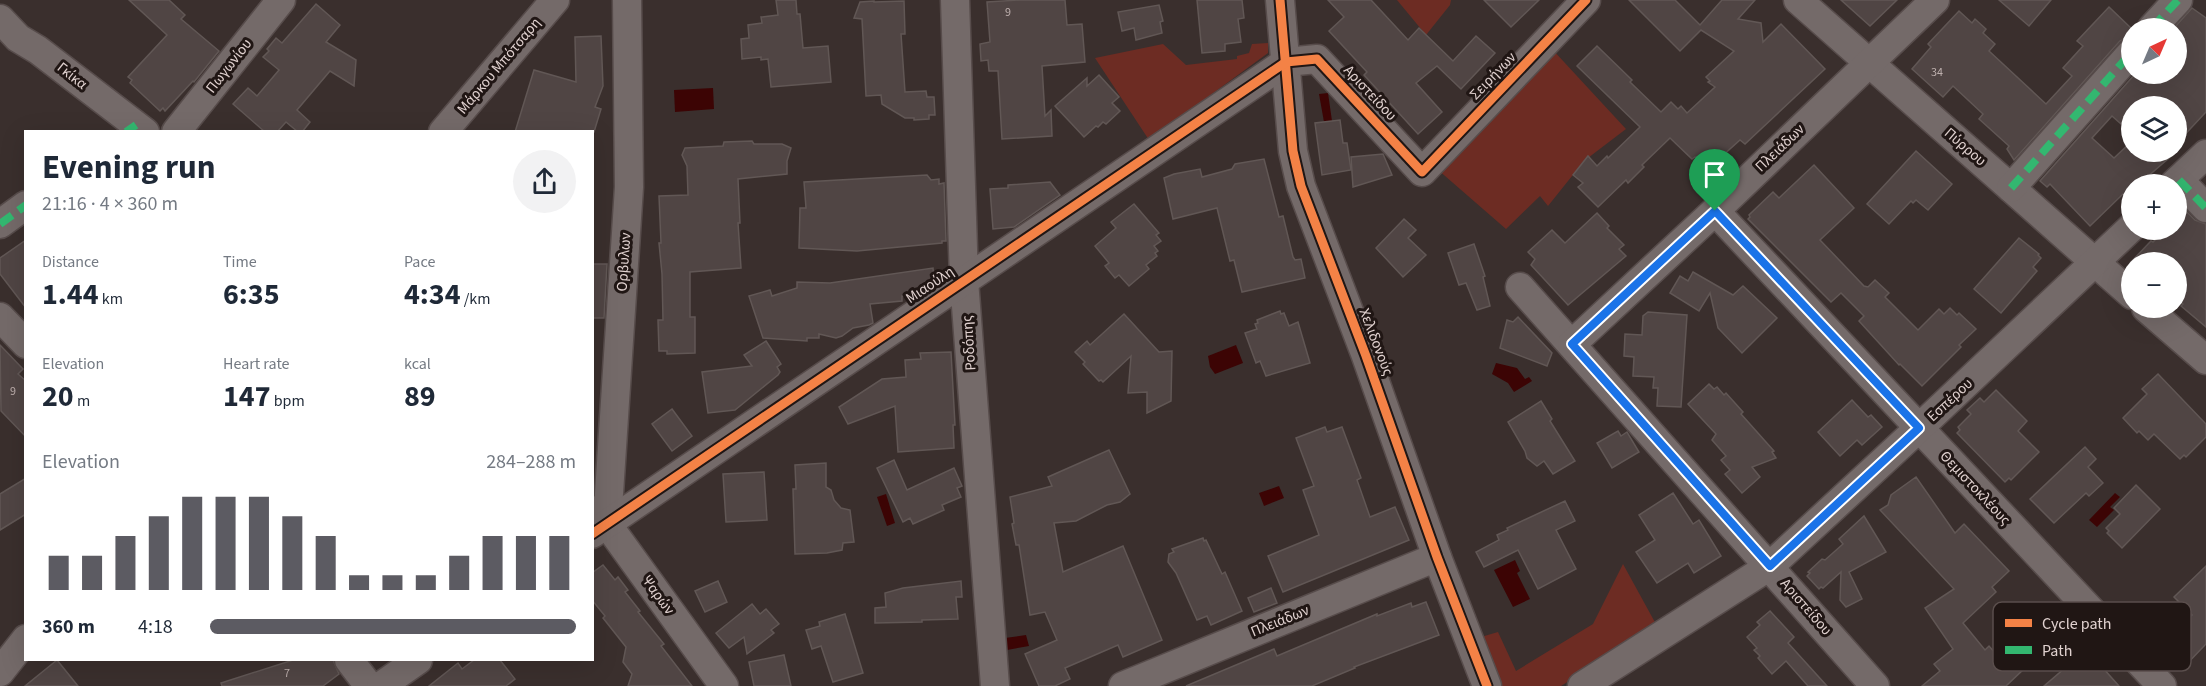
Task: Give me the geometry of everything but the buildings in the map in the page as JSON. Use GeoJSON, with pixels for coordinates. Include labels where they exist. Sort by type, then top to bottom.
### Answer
{"type":"FeatureCollection","features":[{"type":"Feature","properties":{"kind":"street","name":"Πωγωνίου"},"geometry":{"type":"LineString","coordinates":[[178,130],[281,0]]}},
{"type":"Feature","properties":{"kind":"street","name":"Μάρκου Μπότσαρη"},"geometry":{"type":"LineString","coordinates":[[445,130],[555,0]]}},
{"type":"Feature","properties":{"kind":"street","name":"Ορβυλων"},"geometry":{"type":"LineString","coordinates":[[597,520],[629,187],[627,0]]}},
{"type":"Feature","properties":{"kind":"street","name":"Ροδόπης"},"geometry":{"type":"LineString","coordinates":[[955,0],[964,280],[995,686]]}},
{"type":"Feature","properties":{"kind":"street","name":"Χελιδονούς"},"geometry":{"type":"LineString","coordinates":[[1280,0],[1293,151],[1301,186],[1366,356],[1437,557],[1486,686]]}},
{"type":"Feature","properties":{"kind":"street","name":"Σειρήνων"},"geometry":{"type":"LineString","coordinates":[[1422,172],[1586,0]]}},
{"type":"Feature","properties":{"kind":"street","name":"Πύρρου"},"geometry":{"type":"LineString","coordinates":[[1798,0],[2121,284]]}},
{"type":"Feature","properties":{"kind":"street","name":"Πλειάδων"},"geometry":{"type":"LineString","coordinates":[[1572,344],[1715,211],[1935,0]]}},
{"type":"Feature","properties":{"kind":"street"},"geometry":{"type":"LineString","coordinates":[[2161,18],[2178,0]]}},
{"type":"Feature","properties":{"kind":"street","name":"Γκίκα"},"geometry":{"type":"LineString","coordinates":[[0,19],[18,38],[38,50],[135,130]]}},
{"type":"Feature","properties":{"kind":"street","name":"Αριστείδου"},"geometry":{"type":"LineString","coordinates":[[1286,62],[1317,59],[1422,172]]}},
{"type":"Feature","properties":{"kind":"street","name":"Μιαούλη"},"geometry":{"type":"LineString","coordinates":[[597,520],[964,280],[1286,62]]}},
{"type":"Feature","properties":{"kind":"street"},"geometry":{"type":"LineString","coordinates":[[2011,188],[2121,64]]}},
{"type":"Feature","properties":{"kind":"street"},"geometry":{"type":"LineString","coordinates":[[2185,174],[2206,154]]}},
{"type":"Feature","properties":{"kind":"street"},"geometry":{"type":"LineString","coordinates":[[2187,191],[2206,208]]}},
{"type":"Feature","properties":{"kind":"street"},"geometry":{"type":"LineString","coordinates":[[0,224],[24,207]]}},
{"type":"Feature","properties":{"kind":"street","name":"Θεμιστοκλέους"},"geometry":{"type":"LineString","coordinates":[[1715,211],[2083,602]]}},
{"type":"Feature","properties":{"kind":"street","name":"Εσπέρου"},"geometry":{"type":"LineString","coordinates":[[1582,686],[1770,566],[2121,237]]}},
{"type":"Feature","properties":{"kind":"street","name":"Αριστείδου"},"geometry":{"type":"LineString","coordinates":[[1520,287],[1875,686]]}},
{"type":"Feature","properties":{"kind":"street"},"geometry":{"type":"LineString","coordinates":[[0,317],[24,342]]}},
{"type":"Feature","properties":{"kind":"street"},"geometry":{"type":"LineString","coordinates":[[2158,318],[2206,360]]}},
{"type":"Feature","properties":{"kind":"street","name":"Ψαρών"},"geometry":{"type":"LineString","coordinates":[[597,520],[724,686]]}},
{"type":"Feature","properties":{"kind":"street","name":"Πλειάδων"},"geometry":{"type":"LineString","coordinates":[[1123,686],[1437,557]]}},
{"type":"Feature","properties":{"kind":"street"},"geometry":{"type":"LineString","coordinates":[[0,672],[24,642]]}},
{"type":"Feature","properties":{"kind":"street"},"geometry":{"type":"LineString","coordinates":[[350,661],[369,686]]}},
{"type":"Feature","properties":{"kind":"street"},"geometry":{"type":"LineString","coordinates":[[381,686],[417,661]]}},
{"type":"Feature","properties":{"kind":"street","name":"Θεμιστοκλέους"},"geometry":{"type":"LineString","coordinates":[[2148,671],[2162,686]]}},
{"type":"Feature","properties":{"kind":"shaded area"},"geometry":{"type":"Polygon","coordinates":[[[1397,0],[1451,0],[1450,5],[1426,35],[1397,0]]]}},
{"type":"Feature","properties":{"kind":"shaded area"},"geometry":{"type":"Polygon","coordinates":[[[1268,43],[1268,53],[1149,140],[1095,58],[1163,44],[1186,65],[1237,59],[1237,56],[1249,53],[1252,44],[1268,43]]]}},
{"type":"Feature","properties":{"kind":"shaded area"},"geometry":{"type":"Polygon","coordinates":[[[1552,49],[1626,129],[1584,161],[1548,206],[1540,196],[1506,229],[1437,169],[1552,49]]]}},
{"type":"Feature","properties":{"kind":"shaded area"},"geometry":{"type":"Polygon","coordinates":[[[713,88],[714,109],[675,112],[674,90],[713,88]]]}},
{"type":"Feature","properties":{"kind":"shaded area"},"geometry":{"type":"Polygon","coordinates":[[[1328,93],[1332,121],[1324,122],[1319,94],[1328,93]]]}},
{"type":"Feature","properties":{"kind":"shaded area"},"geometry":{"type":"Polygon","coordinates":[[[1236,345],[1243,363],[1215,374],[1210,367],[1208,356],[1236,345]]]}},
{"type":"Feature","properties":{"kind":"shaded area"},"geometry":{"type":"Polygon","coordinates":[[[1496,363],[1517,368],[1525,379],[1529,377],[1532,381],[1514,392],[1508,383],[1492,374],[1496,363]]]}},
{"type":"Feature","properties":{"kind":"shaded area"},"geometry":{"type":"Polygon","coordinates":[[[1279,486],[1284,498],[1264,506],[1259,493],[1279,486]]]}},
{"type":"Feature","properties":{"kind":"shaded area"},"geometry":{"type":"Polygon","coordinates":[[[2115,493],[2120,497],[2110,507],[2114,510],[2097,527],[2089,520],[2115,493]]]}},
{"type":"Feature","properties":{"kind":"shaded area"},"geometry":{"type":"Polygon","coordinates":[[[886,494],[895,523],[887,526],[877,497],[886,494]]]}},
{"type":"Feature","properties":{"kind":"shaded area"},"geometry":{"type":"Polygon","coordinates":[[[1515,560],[1520,571],[1517,573],[1530,599],[1513,607],[1494,570],[1515,560]]]}},
{"type":"Feature","properties":{"kind":"shaded area"},"geometry":{"type":"Polygon","coordinates":[[[1623,564],[1657,626],[1561,686],[1499,686],[1481,637],[1498,632],[1516,671],[1593,624],[1623,564]]]}},
{"type":"Feature","properties":{"kind":"shaded area"},"geometry":{"type":"Polygon","coordinates":[[[1026,635],[1029,646],[1007,650],[1005,638],[1026,635]]]}},
{"type":"Feature","properties":{"kind":"marked path"},"geometry":{"type":"LineString","coordinates":[[2161,18],[2178,0]]}},
{"type":"Feature","properties":{"kind":"marked path"},"geometry":{"type":"LineString","coordinates":[[2011,188],[2121,64]]}},
{"type":"Feature","properties":{"kind":"marked path"},"geometry":{"type":"LineString","coordinates":[[129,130],[136,125]]}},
{"type":"Feature","properties":{"kind":"marked path"},"geometry":{"type":"LineString","coordinates":[[2187,188],[2206,208]]}},
{"type":"Feature","properties":{"kind":"marked path"},"geometry":{"type":"LineString","coordinates":[[0,224],[24,206]]}},
{"type":"Feature","properties":{"kind":"cycle path"},"geometry":{"type":"LineString","coordinates":[[1280,0],[1293,151],[1301,186],[1366,356],[1437,557],[1487,686]]}},
{"type":"Feature","properties":{"kind":"cycle path"},"geometry":{"type":"LineString","coordinates":[[594,533],[1286,62],[1317,59],[1422,172],[1586,0]]}},
{"type":"Feature","properties":{"kind":"route"},"geometry":{"type":"LineString","coordinates":[[1715,211],[1919,428],[1770,566],[1572,344],[1715,211]]}}]}
